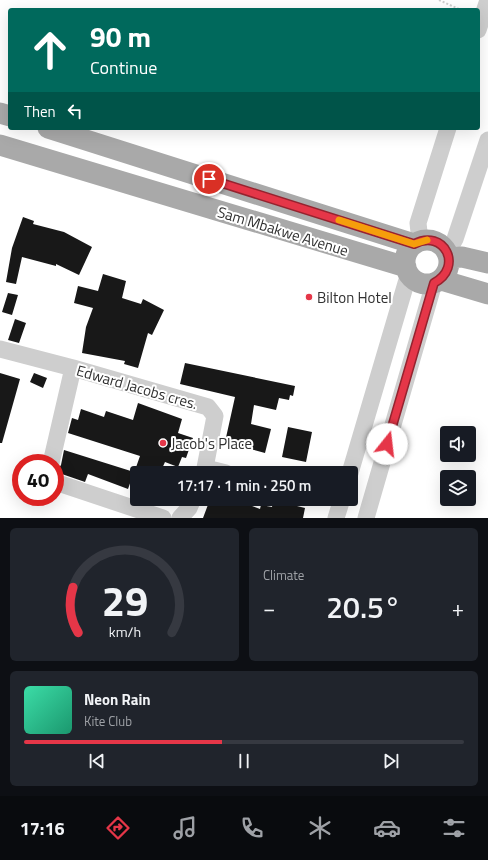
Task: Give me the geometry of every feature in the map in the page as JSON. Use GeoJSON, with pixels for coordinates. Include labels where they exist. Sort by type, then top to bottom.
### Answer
{"type":"FeatureCollection","features":[{"type":"Feature","properties":{"kind":"main road","name":"Sam Mbakwe Avenue"},"geometry":{"type":"LineString","coordinates":[[54,130],[417,242]]}},
{"type":"Feature","properties":{"kind":"main road","name":"Sam Mbakwe Avenue"},"geometry":{"type":"LineString","coordinates":[[0,146],[407,270]]}},
{"type":"Feature","properties":{"kind":"main road"},"geometry":{"type":"LineString","coordinates":[[438,281],[446,274],[449,266],[448,255],[444,247],[433,240],[417,242],[406,254],[407,270],[420,282],[438,281],[488,294]]}},
{"type":"Feature","properties":{"kind":"main road"},"geometry":{"type":"LineString","coordinates":[[448,255],[488,263]]}},
{"type":"Feature","properties":{"kind":"street"},"geometry":{"type":"LineString","coordinates":[[482,24],[488,0]]}},
{"type":"Feature","properties":{"kind":"street"},"geometry":{"type":"LineString","coordinates":[[417,242],[418,223],[447,130]]}},
{"type":"Feature","properties":{"kind":"street"},"geometry":{"type":"LineString","coordinates":[[448,255],[488,140]]}},
{"type":"Feature","properties":{"kind":"street"},"geometry":{"type":"LineString","coordinates":[[352,466],[407,270]]}},
{"type":"Feature","properties":{"kind":"street"},"geometry":{"type":"LineString","coordinates":[[366,518],[438,281]]}},
{"type":"Feature","properties":{"kind":"street","name":"Edward Jacobs cres."},"geometry":{"type":"LineString","coordinates":[[0,349],[74,368],[208,407],[214,416],[206,466]]}},
{"type":"Feature","properties":{"kind":"street"},"geometry":{"type":"LineString","coordinates":[[53,454],[74,368]]}},
{"type":"Feature","properties":{"kind":"street"},"geometry":{"type":"LineString","coordinates":[[64,485],[163,518]]}},
{"type":"Feature","properties":{"kind":"street"},"geometry":{"type":"LineString","coordinates":[[180,518],[190,506]]}},
{"type":"Feature","properties":{"kind":"street"},"geometry":{"type":"LineString","coordinates":[[336,518],[340,506]]}},
{"type":"Feature","properties":{"kind":"path"},"geometry":{"type":"LineString","coordinates":[[439,0],[457,8]]}},
{"type":"Feature","properties":{"kind":"building"},"geometry":{"type":"Polygon","coordinates":[[[23,217],[34,221],[33,224],[64,232],[92,247],[79,275],[56,264],[56,266],[22,257],[16,284],[6,282],[12,248],[23,217]]]}},
{"type":"Feature","properties":{"kind":"building"},"geometry":{"type":"Polygon","coordinates":[[[103,274],[126,281],[122,298],[141,304],[143,299],[164,310],[152,335],[148,333],[138,368],[124,364],[125,361],[82,353],[86,327],[93,308],[74,303],[78,286],[98,291],[103,274]]]}},
{"type":"Feature","properties":{"kind":"building"},"geometry":{"type":"Polygon","coordinates":[[[8,293],[18,295],[12,315],[2,312],[8,293]]]}},
{"type":"Feature","properties":{"kind":"building"},"geometry":{"type":"Polygon","coordinates":[[[15,319],[26,323],[19,343],[8,340],[15,319]]]}},
{"type":"Feature","properties":{"kind":"building"},"geometry":{"type":"Polygon","coordinates":[[[185,363],[295,386],[293,396],[290,395],[289,400],[279,398],[276,410],[254,405],[251,424],[271,429],[265,453],[225,442],[235,397],[180,384],[185,363]]]}},
{"type":"Feature","properties":{"kind":"building"},"geometry":{"type":"Polygon","coordinates":[[[0,373],[20,379],[2,443],[0,443],[0,373]]]}},
{"type":"Feature","properties":{"kind":"building"},"geometry":{"type":"Polygon","coordinates":[[[34,373],[47,378],[43,388],[30,382],[34,373]]]}},
{"type":"Feature","properties":{"kind":"building"},"geometry":{"type":"Polygon","coordinates":[[[138,403],[182,419],[178,433],[193,438],[186,458],[182,457],[178,466],[165,462],[163,466],[136,466],[140,456],[68,433],[72,418],[78,420],[81,409],[104,417],[106,411],[133,420],[138,403]]]}},
{"type":"Feature","properties":{"kind":"building"},"geometry":{"type":"Polygon","coordinates":[[[288,427],[312,432],[306,462],[282,457],[288,427]]]}},
{"type":"Feature","properties":{"kind":"building"},"geometry":{"type":"Polygon","coordinates":[[[64,450],[130,471],[130,483],[128,489],[88,474],[85,482],[64,475],[64,450]]]}},
{"type":"Feature","properties":{"kind":"building"},"geometry":{"type":"Polygon","coordinates":[[[208,506],[252,506],[260,509],[261,506],[297,506],[305,508],[303,518],[203,518],[208,506]]]}},
{"type":"Feature","properties":{"kind":"slow traffic"},"geometry":{"type":"LineString","coordinates":[[339,220],[414,244],[427,240]]}},
{"type":"Feature","properties":{"kind":"place","name":"Bilton Hotel"},"geometry":{"type":"Point","coordinates":[309,297]}},
{"type":"Feature","properties":{"kind":"place","name":"Jacob's Place"},"geometry":{"type":"Point","coordinates":[163,443]}},
{"type":"Feature","properties":{"kind":"route"},"geometry":{"type":"LineString","coordinates":[[209,179],[414,244],[420,241],[433,240],[444,247],[448,252],[449,266],[446,274],[441,280],[434,283],[387,444]]}}]}
